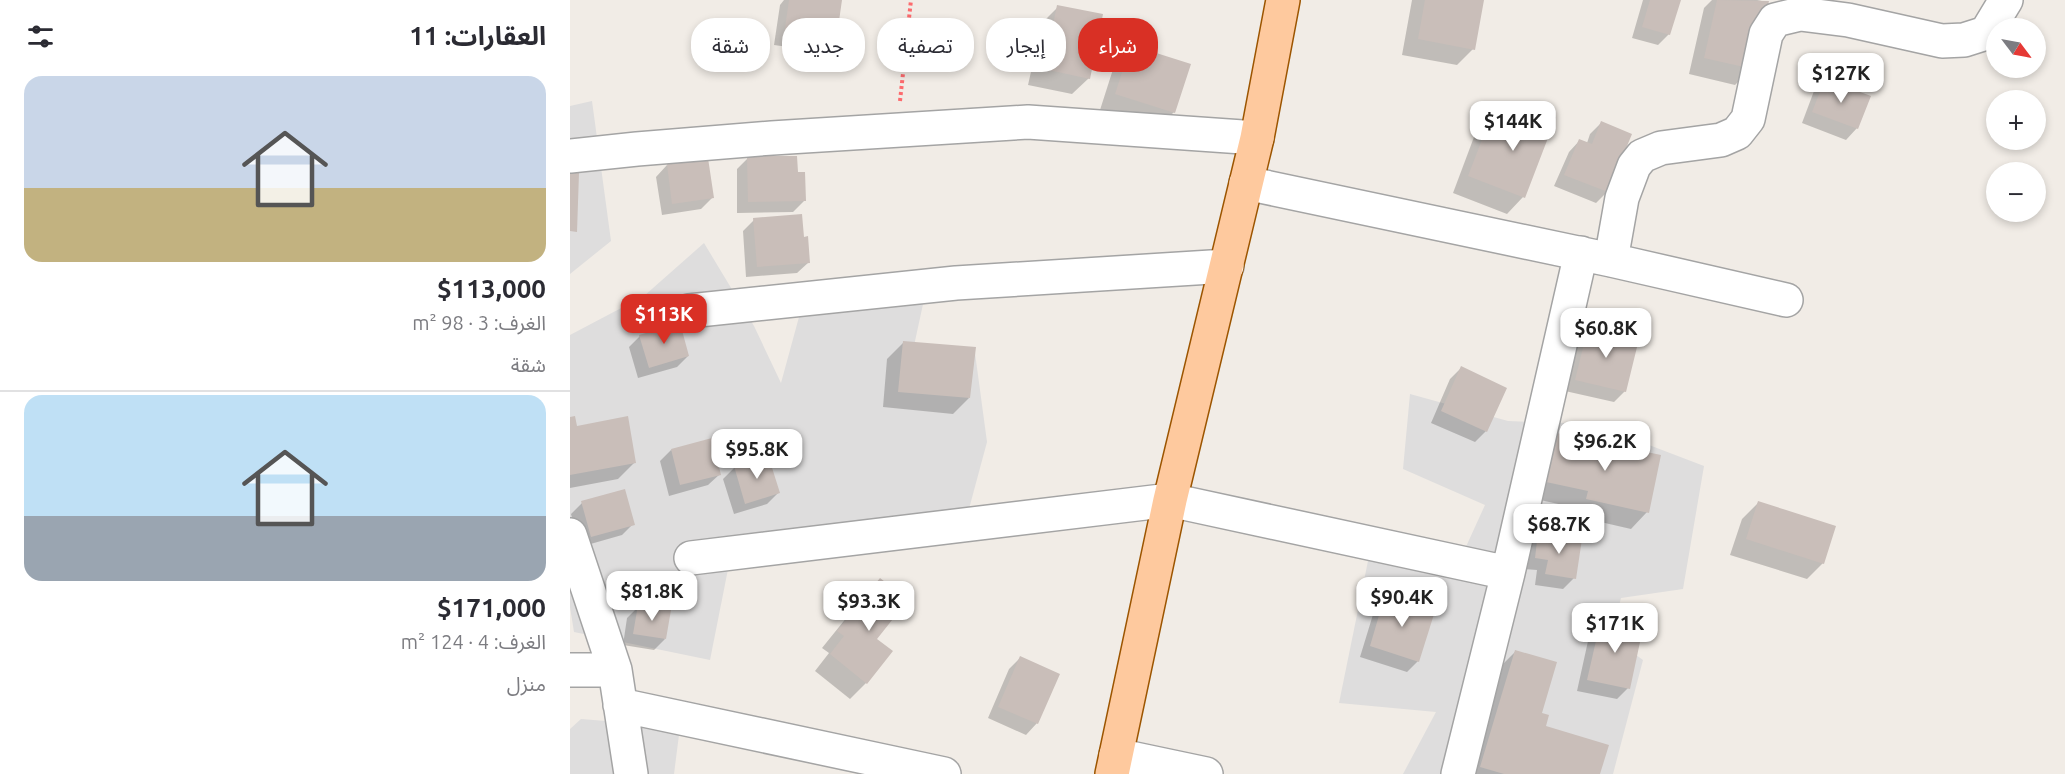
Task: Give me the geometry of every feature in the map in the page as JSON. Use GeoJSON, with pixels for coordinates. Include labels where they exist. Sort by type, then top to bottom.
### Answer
{"type":"FeatureCollection","features":[{"type":"Feature","properties":{"kind":"main road"},"geometry":{"type":"LineString","coordinates":[[1114,764],[1170,500],[1257,138],[1283,0]]}},
{"type":"Feature","properties":{"kind":"street"},"geometry":{"type":"LineString","coordinates":[[1458,774],[1508,573],[1596,256],[1638,161],[1642,156],[1661,148],[1721,140],[1737,133],[1748,119],[1766,34],[1775,20],[1800,14],[1848,20],[1942,41],[1964,40],[1986,33],[2006,0]]}},
{"type":"Feature","properties":{"kind":"street"},"geometry":{"type":"LineString","coordinates":[[570,156],[637,149],[1028,122],[1257,138]]}},
{"type":"Feature","properties":{"kind":"street"},"geometry":{"type":"LineString","coordinates":[[1246,183],[1596,256],[1786,300]]}},
{"type":"Feature","properties":{"kind":"street"},"geometry":{"type":"LineString","coordinates":[[689,311],[956,283],[1227,266]]}},
{"type":"Feature","properties":{"kind":"street"},"geometry":{"type":"LineString","coordinates":[[691,558],[1170,500],[1508,573]]}},
{"type":"Feature","properties":{"kind":"street"},"geometry":{"type":"LineString","coordinates":[[570,535],[615,670],[631,774]]}},
{"type":"Feature","properties":{"kind":"street"},"geometry":{"type":"LineString","coordinates":[[570,670],[615,670]]}},
{"type":"Feature","properties":{"kind":"street"},"geometry":{"type":"LineString","coordinates":[[620,705],[944,774]]}},
{"type":"Feature","properties":{"kind":"street"},"geometry":{"type":"LineString","coordinates":[[1114,764],[1206,774]]}},
{"type":"Feature","properties":{"kind":"path"},"geometry":{"type":"LineString","coordinates":[[897,130],[912,0]]}},
{"type":"Feature","properties":{"kind":"shaded area"},"geometry":{"type":"Polygon","coordinates":[[[592,101],[611,241],[570,274],[570,106],[592,101]]]}},
{"type":"Feature","properties":{"kind":"shaded area"},"geometry":{"type":"Polygon","coordinates":[[[704,243],[754,326],[781,383],[805,295],[925,295],[912,355],[975,353],[987,442],[966,520],[733,544],[710,660],[574,632],[570,607],[570,335],[644,296],[704,243]]]}},
{"type":"Feature","properties":{"kind":"shaded area"},"geometry":{"type":"Polygon","coordinates":[[[1410,394],[1508,421],[1594,424],[1704,466],[1683,589],[1621,598],[1611,637],[1643,660],[1613,774],[1403,774],[1436,712],[1339,703],[1369,556],[1454,573],[1485,505],[1403,469],[1410,394]]]}},
{"type":"Feature","properties":{"kind":"shaded area"},"geometry":{"type":"Polygon","coordinates":[[[581,719],[680,727],[674,774],[570,774],[570,729],[581,719]]]}},
{"type":"Feature","properties":{"kind":"building"},"geometry":{"type":"Polygon","coordinates":[[[789,0],[842,0],[839,18],[786,18],[789,0]]]}},
{"type":"Feature","properties":{"kind":"building"},"geometry":{"type":"Polygon","coordinates":[[[1425,0],[1484,0],[1475,50],[1418,39],[1425,0]]]}},
{"type":"Feature","properties":{"kind":"building"},"geometry":{"type":"Polygon","coordinates":[[[1650,0],[1681,0],[1670,35],[1642,27],[1650,0]]]}},
{"type":"Feature","properties":{"kind":"building"},"geometry":{"type":"Polygon","coordinates":[[[1717,0],[1769,1],[1753,69],[1704,58],[1717,0]]]}},
{"type":"Feature","properties":{"kind":"building"},"geometry":{"type":"Polygon","coordinates":[[[1057,5],[1103,14],[1102,18],[1078,18],[1078,72],[1091,72],[1090,79],[1058,72],[1066,72],[1066,18],[1054,18],[1057,5]]]}},
{"type":"Feature","properties":{"kind":"building"},"geometry":{"type":"Polygon","coordinates":[[[1158,54],[1191,64],[1175,113],[1115,94],[1122,72],[1158,72],[1158,54]]]}},
{"type":"Feature","properties":{"kind":"building"},"geometry":{"type":"Polygon","coordinates":[[[1825,79],[1871,96],[1858,129],[1812,112],[1825,79]]]}},
{"type":"Feature","properties":{"kind":"building"},"geometry":{"type":"Polygon","coordinates":[[[1523,105],[1556,117],[1525,198],[1468,176],[1490,119],[1514,128],[1523,105]]]}},
{"type":"Feature","properties":{"kind":"building"},"geometry":{"type":"Polygon","coordinates":[[[1601,121],[1632,134],[1608,192],[1564,175],[1579,139],[1592,144],[1601,121]]]}},
{"type":"Feature","properties":{"kind":"building"},"geometry":{"type":"Polygon","coordinates":[[[747,156],[797,156],[798,172],[805,172],[806,201],[748,202],[747,156]]]}},
{"type":"Feature","properties":{"kind":"building"},"geometry":{"type":"Polygon","coordinates":[[[708,158],[714,198],[672,204],[667,164],[708,158]]]}},
{"type":"Feature","properties":{"kind":"building"},"geometry":{"type":"Polygon","coordinates":[[[570,173],[579,173],[577,232],[570,231],[570,173]]]}},
{"type":"Feature","properties":{"kind":"building"},"geometry":{"type":"Polygon","coordinates":[[[802,214],[804,237],[808,236],[810,263],[757,267],[753,218],[802,214]]]}},
{"type":"Feature","properties":{"kind":"building"},"geometry":{"type":"Polygon","coordinates":[[[1590,319],[1607,323],[1604,335],[1638,343],[1626,392],[1575,380],[1590,319]]]}},
{"type":"Feature","properties":{"kind":"building"},"geometry":{"type":"Polygon","coordinates":[[[680,323],[689,356],[649,368],[639,335],[680,323]]]}},
{"type":"Feature","properties":{"kind":"building"},"geometry":{"type":"Polygon","coordinates":[[[903,341],[976,347],[970,398],[898,392],[903,341]]]}},
{"type":"Feature","properties":{"kind":"building"},"geometry":{"type":"Polygon","coordinates":[[[1461,366],[1507,388],[1487,432],[1441,411],[1461,366]]]}},
{"type":"Feature","properties":{"kind":"building"},"geometry":{"type":"Polygon","coordinates":[[[575,416],[577,426],[628,416],[636,463],[570,475],[570,417],[575,416]]]}},
{"type":"Feature","properties":{"kind":"building"},"geometry":{"type":"Polygon","coordinates":[[[1557,433],[1661,455],[1649,513],[1586,499],[1588,491],[1546,482],[1557,433]]]}},
{"type":"Feature","properties":{"kind":"building"},"geometry":{"type":"Polygon","coordinates":[[[712,438],[721,475],[680,485],[671,449],[712,438]]]}},
{"type":"Feature","properties":{"kind":"building"},"geometry":{"type":"Polygon","coordinates":[[[768,455],[780,493],[745,504],[734,466],[768,455]]]}},
{"type":"Feature","properties":{"kind":"building"},"geometry":{"type":"Polygon","coordinates":[[[625,489],[635,525],[591,537],[581,501],[625,489]]]}},
{"type":"Feature","properties":{"kind":"building"},"geometry":{"type":"Polygon","coordinates":[[[1758,501],[1836,526],[1824,564],[1746,539],[1758,501]]]}},
{"type":"Feature","properties":{"kind":"building"},"geometry":{"type":"Polygon","coordinates":[[[1538,533],[1582,539],[1576,579],[1545,574],[1548,560],[1535,558],[1538,533]]]}},
{"type":"Feature","properties":{"kind":"building"},"geometry":{"type":"Polygon","coordinates":[[[880,578],[908,600],[877,639],[893,651],[867,684],[830,654],[844,636],[837,631],[880,578]]]}},
{"type":"Feature","properties":{"kind":"building"},"geometry":{"type":"Polygon","coordinates":[[[1385,595],[1435,611],[1419,662],[1370,646],[1385,595]]]}},
{"type":"Feature","properties":{"kind":"building"},"geometry":{"type":"Polygon","coordinates":[[[638,605],[671,610],[666,639],[633,634],[638,605]]]}},
{"type":"Feature","properties":{"kind":"building"},"geometry":{"type":"Polygon","coordinates":[[[1601,619],[1643,628],[1630,689],[1587,680],[1601,619]]]}},
{"type":"Feature","properties":{"kind":"building"},"geometry":{"type":"Polygon","coordinates":[[[1515,650],[1557,662],[1542,713],[1549,715],[1546,726],[1609,745],[1600,774],[1504,774],[1480,767],[1515,650]]]}},
{"type":"Feature","properties":{"kind":"building"},"geometry":{"type":"Polygon","coordinates":[[[1020,656],[1060,674],[1038,724],[998,707],[1020,656]]]}}]}
